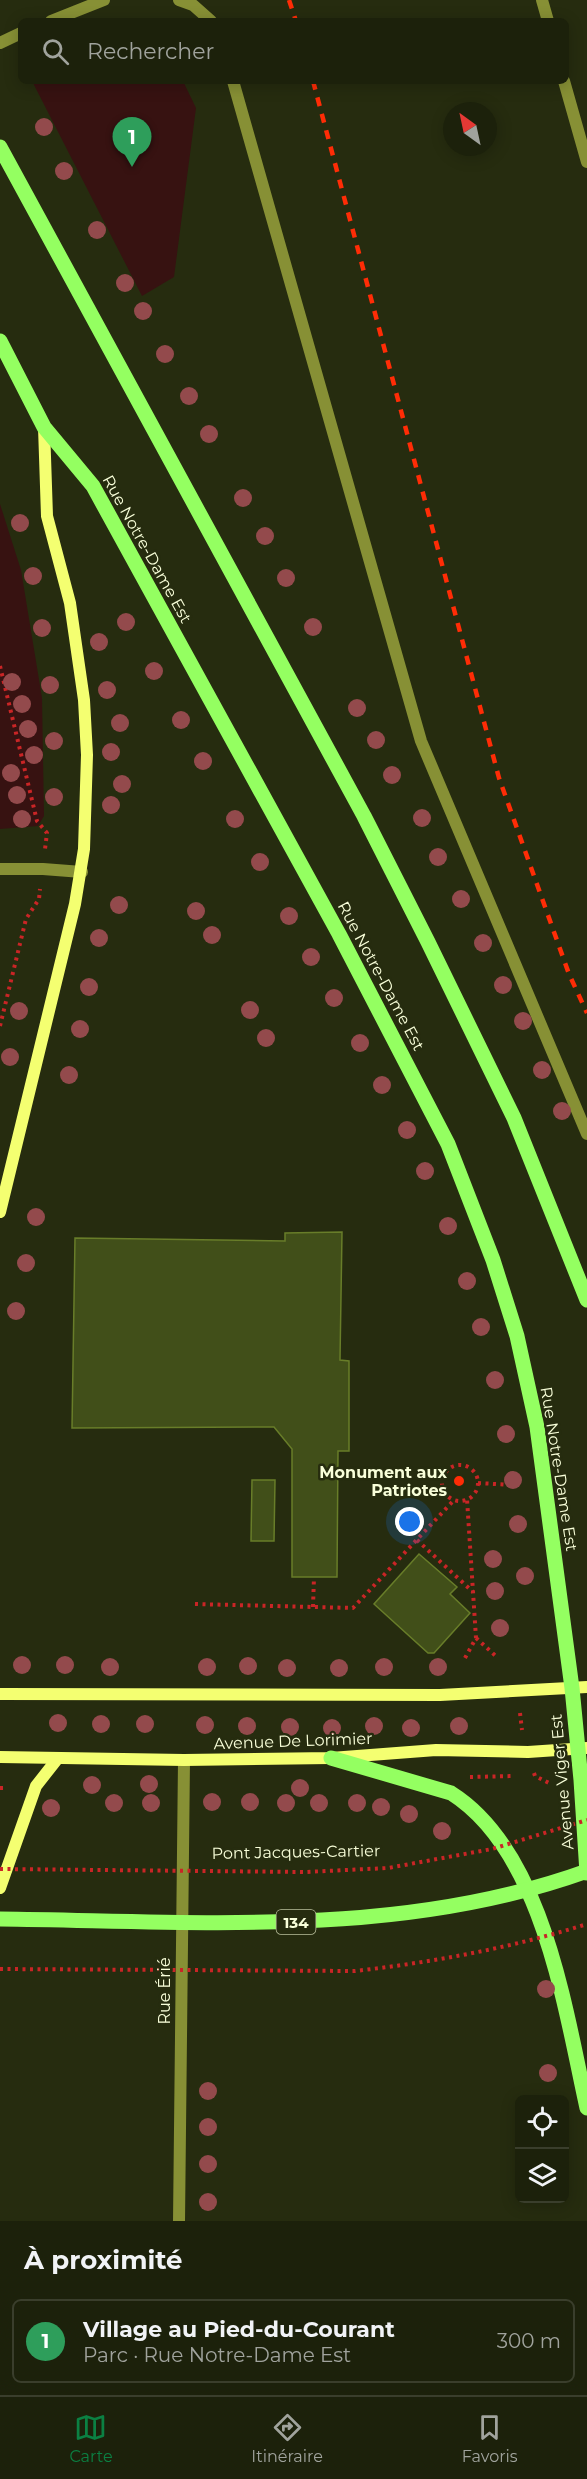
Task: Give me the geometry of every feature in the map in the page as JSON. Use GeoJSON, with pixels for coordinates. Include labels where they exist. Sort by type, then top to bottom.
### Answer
{"type":"FeatureCollection","features":[{"type":"Feature","properties":{"kind":"main road"},"geometry":{"type":"LineString","coordinates":[[0,147],[364,816],[429,942],[514,1118],[587,1300]]}},
{"type":"Feature","properties":{"kind":"main road","name":"Rue Notre-Dame Est"},"geometry":{"type":"LineString","coordinates":[[0,341],[44,427],[93,486],[339,934],[448,1144],[493,1260],[517,1336],[537,1427],[580,1688]]}},
{"type":"Feature","properties":{"kind":"main road"},"geometry":{"type":"LineString","coordinates":[[0,1212],[82,872],[87,755],[84,700],[70,603],[47,516],[44,427]]}},
{"type":"Feature","properties":{"kind":"main road"},"geometry":{"type":"LineString","coordinates":[[0,1694],[428,1695],[580,1688]]}},
{"type":"Feature","properties":{"kind":"main road","name":"Avenue Viger Est"},"geometry":{"type":"LineString","coordinates":[[580,1688],[587,1872]]}},
{"type":"Feature","properties":{"kind":"main road","name":"Avenue De Lorimier"},"geometry":{"type":"LineString","coordinates":[[0,1757],[184,1760],[331,1758],[436,1750],[528,1752],[583,1749]]}},
{"type":"Feature","properties":{"kind":"main road"},"geometry":{"type":"LineString","coordinates":[[0,1888],[36,1786],[58,1758]]}},
{"type":"Feature","properties":{"kind":"main road"},"geometry":{"type":"LineString","coordinates":[[331,1758],[451,1793],[467,1803],[489,1825],[510,1856],[535,1906],[549,1947],[587,2108]]}},
{"type":"Feature","properties":{"kind":"main road","name":"134"},"geometry":{"type":"LineString","coordinates":[[0,1919],[276,1922],[382,1917],[485,1900],[587,1872]]}},
{"type":"Feature","properties":{"kind":"street"},"geometry":{"type":"LineString","coordinates":[[59,18],[104,0]]}},
{"type":"Feature","properties":{"kind":"street"},"geometry":{"type":"LineString","coordinates":[[179,0],[193,5],[208,18]]}},
{"type":"Feature","properties":{"kind":"street"},"geometry":{"type":"LineString","coordinates":[[542,0],[547,18]]}},
{"type":"Feature","properties":{"kind":"street"},"geometry":{"type":"LineString","coordinates":[[0,43],[18,34]]}},
{"type":"Feature","properties":{"kind":"street"},"geometry":{"type":"LineString","coordinates":[[234,84],[422,741],[587,1134]]}},
{"type":"Feature","properties":{"kind":"street"},"geometry":{"type":"LineString","coordinates":[[565,84],[587,162]]}},
{"type":"Feature","properties":{"kind":"street"},"geometry":{"type":"LineString","coordinates":[[0,869],[43,868],[82,872]]}},
{"type":"Feature","properties":{"kind":"street","name":"Rue Érié"},"geometry":{"type":"LineString","coordinates":[[179,2221],[184,1760]]}},
{"type":"Feature","properties":{"kind":"path"},"geometry":{"type":"LineString","coordinates":[[0,666],[37,821],[48,833]]}},
{"type":"Feature","properties":{"kind":"path"},"geometry":{"type":"LineString","coordinates":[[0,1026],[26,919],[39,898]]}},
{"type":"Feature","properties":{"kind":"path"},"geometry":{"type":"LineString","coordinates":[[457,1464],[469,1467],[477,1476],[478,1483],[475,1493],[467,1499],[454,1500],[444,1493],[441,1481],[447,1470],[457,1464]]}},
{"type":"Feature","properties":{"kind":"path"},"geometry":{"type":"LineString","coordinates":[[478,1483],[512,1485]]}},
{"type":"Feature","properties":{"kind":"path"},"geometry":{"type":"LineString","coordinates":[[465,1658],[476,1638],[467,1499]]}},
{"type":"Feature","properties":{"kind":"path"},"geometry":{"type":"LineString","coordinates":[[195,1604],[353,1608],[454,1500]]}},
{"type":"Feature","properties":{"kind":"path"},"geometry":{"type":"LineString","coordinates":[[417,1540],[473,1592]]}},
{"type":"Feature","properties":{"kind":"path"},"geometry":{"type":"LineString","coordinates":[[314,1577],[314,1607]]}},
{"type":"Feature","properties":{"kind":"path"},"geometry":{"type":"LineString","coordinates":[[476,1638],[498,1658]]}},
{"type":"Feature","properties":{"kind":"path"},"geometry":{"type":"LineString","coordinates":[[520,1712],[522,1733]]}},
{"type":"Feature","properties":{"kind":"path"},"geometry":{"type":"LineString","coordinates":[[532,1767],[535,1776]]}},
{"type":"Feature","properties":{"kind":"path"},"geometry":{"type":"LineString","coordinates":[[460,1777],[535,1776],[549,1783]]}},
{"type":"Feature","properties":{"kind":"path"},"geometry":{"type":"LineString","coordinates":[[0,1788],[7,1788]]}},
{"type":"Feature","properties":{"kind":"path","name":"Pont Jacques-Cartier"},"geometry":{"type":"LineString","coordinates":[[0,1869],[305,1872],[388,1868],[492,1849],[587,1820]]}},
{"type":"Feature","properties":{"kind":"path"},"geometry":{"type":"LineString","coordinates":[[0,1968],[355,1971],[413,1965],[466,1956],[534,1941],[587,1924]]}},
{"type":"Feature","properties":{"kind":"shaded area"},"geometry":{"type":"Polygon","coordinates":[[[34,84],[184,84],[196,108],[174,277],[142,296],[34,84]]]}},
{"type":"Feature","properties":{"kind":"shaded area"},"geometry":{"type":"Polygon","coordinates":[[[0,504],[21,570],[42,698],[44,816],[38,826],[0,829],[0,504]]]}},
{"type":"Feature","properties":{"kind":"building"},"geometry":{"type":"Polygon","coordinates":[[[342,1232],[340,1360],[349,1361],[349,1451],[338,1451],[337,1577],[292,1577],[292,1449],[274,1427],[72,1428],[75,1238],[285,1241],[285,1233],[342,1232]]]}},
{"type":"Feature","properties":{"kind":"building"},"geometry":{"type":"Polygon","coordinates":[[[252,1480],[275,1480],[274,1541],[251,1541],[252,1480]]]}},
{"type":"Feature","properties":{"kind":"building"},"geometry":{"type":"Polygon","coordinates":[[[419,1554],[457,1587],[450,1594],[470,1613],[434,1653],[428,1653],[374,1604],[419,1554]]]}},
{"type":"Feature","properties":{"kind":"railway"},"geometry":{"type":"LineString","coordinates":[[289,0],[295,18]]}},
{"type":"Feature","properties":{"kind":"railway"},"geometry":{"type":"LineString","coordinates":[[314,84],[499,778],[569,974],[587,1013]]}},
{"type":"Feature","properties":{"kind":"place","name":"Village au Pied-du-Courant"},"geometry":{"type":"Point","coordinates":[132,167]}},
{"type":"Feature","properties":{"kind":"place","name":"Monument aux Patriotes"},"geometry":{"type":"Point","coordinates":[459,1481]}}]}
